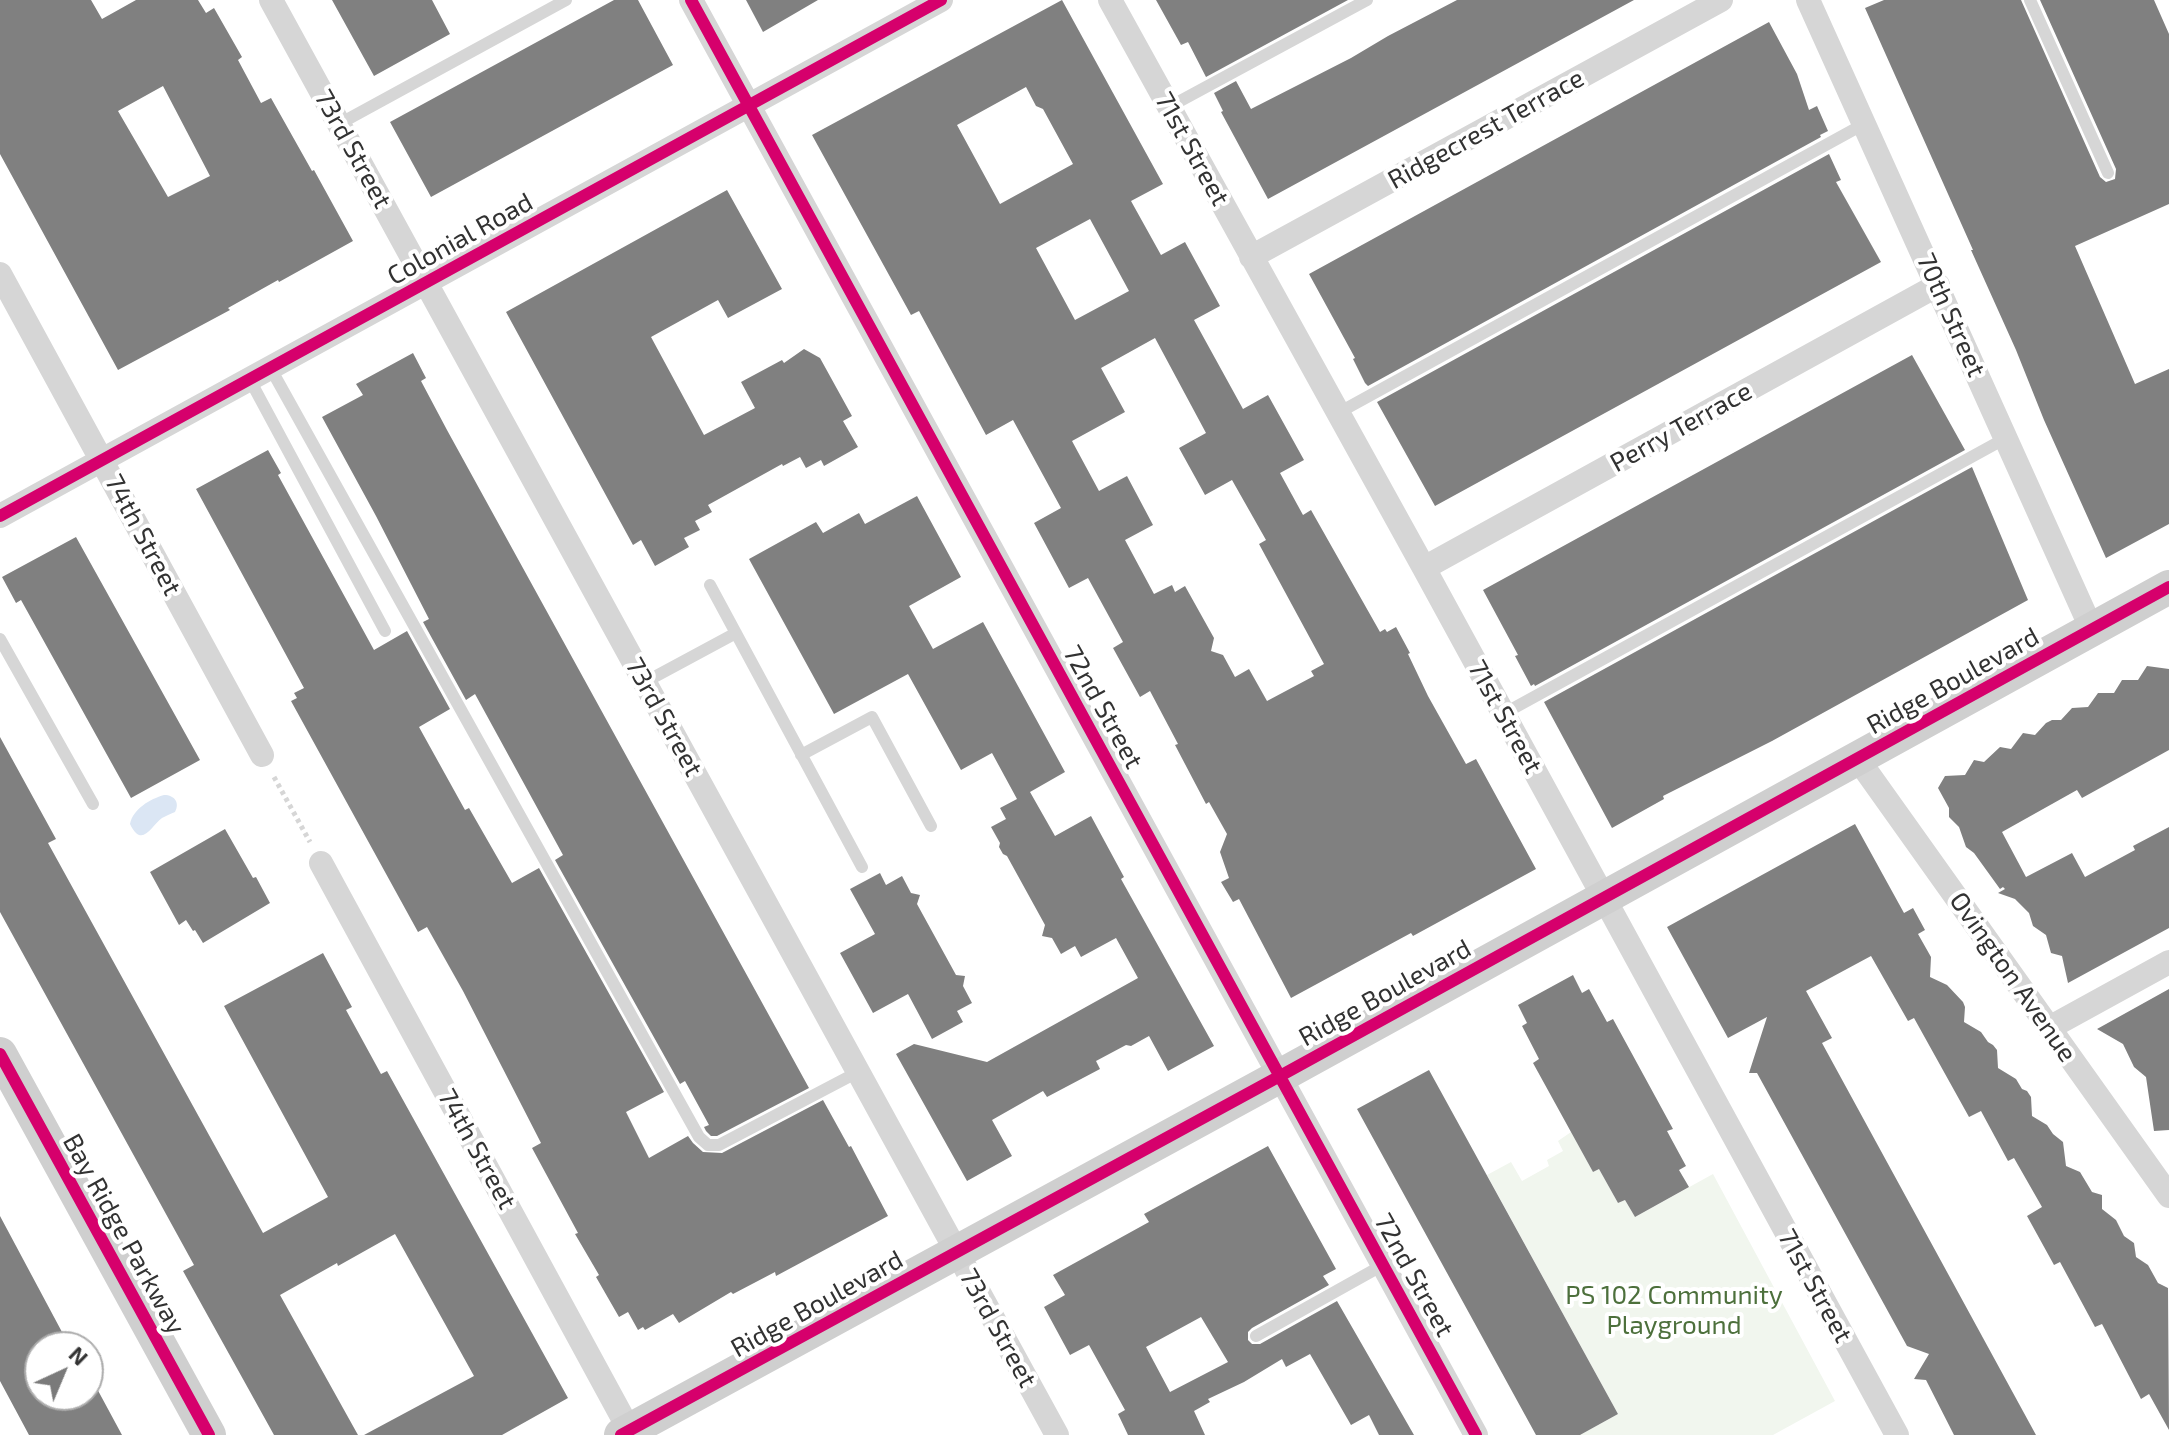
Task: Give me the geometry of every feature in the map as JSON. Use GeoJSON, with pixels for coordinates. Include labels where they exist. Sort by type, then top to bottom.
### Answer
{"type":"FeatureCollection","features":[{"type":"Feature","properties":{"kind":"street","name":"73rd Street"},"geometry":{"type":"LineString","coordinates":[[271,0],[1057,1435]]}},
{"type":"Feature","properties":{"kind":"street","name":"72nd Street"},"geometry":{"type":"LineString","coordinates":[[691,0],[1476,1435]]}},
{"type":"Feature","properties":{"kind":"street","name":"Colonial Road"},"geometry":{"type":"LineString","coordinates":[[0,516],[941,0]]}},
{"type":"Feature","properties":{"kind":"street","name":"71st Street"},"geometry":{"type":"LineString","coordinates":[[1110,0],[1897,1435]]}},
{"type":"Feature","properties":{"kind":"street","name":"Ridgecrest Terrace"},"geometry":{"type":"LineString","coordinates":[[1251,257],[1721,0]]}},
{"type":"Feature","properties":{"kind":"street","name":"70th Street"},"geometry":{"type":"LineString","coordinates":[[1808,0],[2092,630]]}},
{"type":"Feature","properties":{"kind":"street","name":"74th Street"},"geometry":{"type":"LineString","coordinates":[[0,274],[262,755]]}},
{"type":"Feature","properties":{"kind":"street","name":"Perry Terrace"},"geometry":{"type":"LineString","coordinates":[[1424,568],[1938,285]]}},
{"type":"Feature","properties":{"kind":"street","name":"Ridge Boulevard"},"geometry":{"type":"LineString","coordinates":[[628,1433],[2169,587]]}},
{"type":"Feature","properties":{"kind":"street","name":"Ovington Avenue"},"geometry":{"type":"LineString","coordinates":[[1857,758],[2169,1196]]}},
{"type":"Feature","properties":{"kind":"street","name":"74th Street"},"geometry":{"type":"LineString","coordinates":[[321,863],[628,1433]]}},
{"type":"Feature","properties":{"kind":"street"},"geometry":{"type":"LineString","coordinates":[[2049,1028],[2169,962]]}},
{"type":"Feature","properties":{"kind":"street","name":"Bay Ridge Parkway"},"geometry":{"type":"LineString","coordinates":[[0,1054],[209,1435]]}},
{"type":"Feature","properties":{"kind":"lane"},"geometry":{"type":"LineString","coordinates":[[339,124],[566,0]]}},
{"type":"Feature","properties":{"kind":"lane"},"geometry":{"type":"LineString","coordinates":[[1169,107],[1367,0]]}},
{"type":"Feature","properties":{"kind":"lane"},"geometry":{"type":"LineString","coordinates":[[2030,0],[2108,173]]}},
{"type":"Feature","properties":{"kind":"lane"},"geometry":{"type":"LineString","coordinates":[[1338,413],[1864,124]]}},
{"type":"Feature","properties":{"kind":"lane"},"geometry":{"type":"LineString","coordinates":[[260,374],[385,631]]}},
{"type":"Feature","properties":{"kind":"lane"},"geometry":{"type":"LineString","coordinates":[[260,374],[699,1137],[708,1145],[719,1145],[858,1072]]}},
{"type":"Feature","properties":{"kind":"lane"},"geometry":{"type":"LineString","coordinates":[[1503,714],[2006,438]]}},
{"type":"Feature","properties":{"kind":"lane"},"geometry":{"type":"LineString","coordinates":[[710,585],[862,867]]}},
{"type":"Feature","properties":{"kind":"lane"},"geometry":{"type":"LineString","coordinates":[[645,682],[736,633]]}},
{"type":"Feature","properties":{"kind":"lane"},"geometry":{"type":"LineString","coordinates":[[0,639],[93,804]]}},
{"type":"Feature","properties":{"kind":"lane"},"geometry":{"type":"LineString","coordinates":[[801,755],[872,717],[931,826]]}},
{"type":"Feature","properties":{"kind":"lane"},"geometry":{"type":"LineString","coordinates":[[1256,1336],[1383,1265]]}},
{"type":"Feature","properties":{"kind":"path"},"geometry":{"type":"LineString","coordinates":[[262,755],[321,863]]}},
{"type":"Feature","properties":{"kind":"green space","name":"PS 102 Community Playground"},"geometry":{"type":"Polygon","coordinates":[[[1571,1132],[1593,1172],[1599,1169],[1618,1203],[1625,1200],[1635,1217],[1713,1174],[1835,1401],[1773,1435],[1580,1435],[1618,1414],[1487,1175],[1511,1162],[1522,1181],[1549,1166],[1547,1160],[1563,1151],[1558,1141],[1571,1132]]]}},
{"type":"Feature","properties":{"kind":"water"},"geometry":{"type":"Polygon","coordinates":[[[164,795],[176,800],[175,812],[139,835],[130,824],[138,809],[164,795]]]}},
{"type":"Feature","properties":{"kind":"building"},"geometry":{"type":"Polygon","coordinates":[[[0,0],[91,0],[102,19],[136,0],[198,0],[206,13],[214,8],[242,57],[238,60],[261,103],[271,98],[353,241],[118,370],[0,154],[0,0]],[[163,86],[118,111],[168,197],[210,176],[163,86]]]}},
{"type":"Feature","properties":{"kind":"building"},"geometry":{"type":"Polygon","coordinates":[[[332,0],[432,0],[450,34],[374,76],[332,0]]]}},
{"type":"Feature","properties":{"kind":"building"},"geometry":{"type":"Polygon","coordinates":[[[614,0],[638,0],[673,65],[431,197],[390,122],[614,0]]]}},
{"type":"Feature","properties":{"kind":"building"},"geometry":{"type":"Polygon","coordinates":[[[746,0],[818,0],[763,32],[746,0]]]}},
{"type":"Feature","properties":{"kind":"building"},"geometry":{"type":"Polygon","coordinates":[[[1062,0],[1163,184],[1131,201],[1161,255],[1185,242],[1220,306],[1194,320],[1243,409],[1268,395],[1304,460],[1280,473],[1303,515],[1311,510],[1380,632],[1396,627],[1428,696],[1466,764],[1476,759],[1536,869],[1291,998],[1239,899],[1233,902],[1221,882],[1229,878],[1220,852],[1227,834],[1209,802],[1206,804],[1150,691],[1140,697],[1113,648],[1123,642],[1088,578],[1069,588],[1034,523],[1061,508],[1013,420],[986,435],[919,311],[911,315],[812,135],[1062,0]],[[1026,87],[957,125],[1000,204],[1073,164],[1043,109],[1036,106],[1026,87]],[[1090,219],[1036,248],[1075,320],[1129,291],[1090,219]],[[1155,338],[1101,368],[1125,412],[1072,441],[1099,491],[1127,476],[1153,525],[1125,540],[1154,594],[1172,585],[1175,592],[1185,586],[1214,638],[1211,651],[1223,655],[1235,677],[1249,669],[1267,701],[1314,676],[1311,671],[1324,664],[1259,544],[1266,540],[1232,480],[1205,495],[1179,448],[1206,433],[1155,338]]]}},
{"type":"Feature","properties":{"kind":"building"},"geometry":{"type":"Polygon","coordinates":[[[1156,0],[1348,0],[1206,77],[1188,42],[1181,45],[1156,0]]]}},
{"type":"Feature","properties":{"kind":"building"},"geometry":{"type":"Polygon","coordinates":[[[1457,0],[1634,0],[1268,199],[1214,93],[1236,81],[1251,109],[1457,0]]]}},
{"type":"Feature","properties":{"kind":"building"},"geometry":{"type":"Polygon","coordinates":[[[1884,0],[2021,0],[2100,177],[2106,182],[2115,179],[2116,169],[2040,0],[2154,0],[2169,34],[2169,204],[2075,246],[2135,384],[2169,369],[2169,524],[2106,558],[1865,8],[1884,0]]]}},
{"type":"Feature","properties":{"kind":"building"},"geometry":{"type":"Polygon","coordinates":[[[1769,22],[1797,74],[1809,110],[1817,106],[1828,131],[1368,386],[1365,383],[1355,358],[1309,274],[1769,22]]]}},
{"type":"Feature","properties":{"kind":"building"},"geometry":{"type":"Polygon","coordinates":[[[1829,154],[1841,180],[1836,182],[1881,262],[1435,506],[1377,402],[1829,154]]]}},
{"type":"Feature","properties":{"kind":"building"},"geometry":{"type":"Polygon","coordinates":[[[727,190],[782,289],[728,318],[718,300],[651,337],[704,435],[755,408],[741,382],[782,360],[784,363],[804,349],[820,358],[852,416],[843,421],[858,447],[824,466],[821,460],[806,468],[800,457],[708,505],[712,512],[695,521],[700,530],[684,538],[689,547],[655,566],[641,540],[633,545],[506,312],[727,190]]]}},
{"type":"Feature","properties":{"kind":"building"},"geometry":{"type":"Polygon","coordinates":[[[413,353],[426,378],[421,381],[447,430],[809,1088],[717,1136],[711,1136],[706,1131],[704,1127],[709,1125],[685,1081],[680,1084],[555,860],[563,855],[475,694],[466,700],[423,622],[429,619],[322,417],[363,395],[356,384],[413,353]]]}},
{"type":"Feature","properties":{"kind":"building"},"geometry":{"type":"Polygon","coordinates":[[[1912,355],[1965,450],[1531,686],[1483,590],[1912,355]]]}},
{"type":"Feature","properties":{"kind":"building"},"geometry":{"type":"Polygon","coordinates":[[[268,450],[281,473],[278,475],[374,650],[407,631],[450,709],[419,727],[465,810],[469,808],[512,883],[539,868],[664,1092],[626,1112],[649,1158],[688,1136],[703,1152],[722,1153],[823,1100],[888,1216],[776,1276],[775,1272],[733,1294],[731,1292],[679,1323],[673,1314],[645,1330],[643,1327],[638,1330],[628,1312],[619,1317],[532,1148],[541,1143],[463,991],[427,927],[418,932],[291,701],[297,698],[294,693],[304,688],[196,489],[268,450]]]}},
{"type":"Feature","properties":{"kind":"building"},"geometry":{"type":"Polygon","coordinates":[[[1972,467],[2028,600],[1772,741],[1663,796],[1664,799],[1612,828],[1544,702],[1972,467]]]}},
{"type":"Feature","properties":{"kind":"building"},"geometry":{"type":"Polygon","coordinates":[[[917,496],[961,577],[909,606],[933,649],[983,622],[1065,772],[1030,792],[1055,836],[1091,816],[1124,877],[1121,879],[1214,1046],[1168,1071],[1149,1036],[1096,1061],[1100,1069],[1047,1097],[1043,1091],[992,1120],[1012,1156],[967,1181],[896,1054],[914,1044],[987,1062],[1138,978],[1116,938],[1081,957],[1075,946],[1061,954],[1052,938],[1042,936],[1045,925],[999,847],[1000,843],[991,827],[1006,819],[1000,808],[1017,799],[992,753],[961,770],[908,674],[834,714],[749,559],[816,522],[823,533],[859,513],[865,524],[917,496]]]}},
{"type":"Feature","properties":{"kind":"building"},"geometry":{"type":"Polygon","coordinates":[[[76,537],[200,760],[131,798],[21,600],[16,603],[2,577],[76,537]]]}},
{"type":"Feature","properties":{"kind":"building"},"geometry":{"type":"Polygon","coordinates":[[[2147,666],[2169,669],[2169,750],[2082,798],[2077,790],[2002,832],[2026,877],[2072,853],[2085,877],[2169,827],[2169,928],[2068,983],[2062,956],[2051,953],[2046,935],[2033,926],[2029,913],[2015,899],[1998,893],[2005,889],[2000,889],[1974,853],[1966,847],[1959,827],[1949,817],[1949,808],[1938,788],[1945,776],[1965,775],[1974,760],[1984,762],[2000,747],[2011,749],[2023,733],[2035,735],[2046,723],[2061,720],[2072,708],[2088,707],[2098,693],[2114,693],[2122,680],[2138,680],[2147,666]]]}},
{"type":"Feature","properties":{"kind":"building"},"geometry":{"type":"Polygon","coordinates":[[[0,737],[56,839],[48,843],[263,1233],[328,1197],[224,1006],[323,953],[352,1007],[346,1010],[381,1074],[387,1071],[568,1398],[502,1435],[364,1435],[474,1376],[395,1234],[280,1295],[358,1435],[274,1435],[183,1271],[194,1265],[0,912],[0,737]]]}},
{"type":"Feature","properties":{"kind":"building"},"geometry":{"type":"Polygon","coordinates":[[[1855,824],[1904,913],[1913,908],[1925,930],[1918,934],[1931,957],[1930,977],[1947,985],[1963,1002],[1964,1022],[1981,1032],[1993,1045],[1997,1050],[1998,1068],[2016,1079],[2031,1097],[2032,1116],[2047,1125],[2063,1142],[2066,1166],[2080,1172],[2092,1192],[2102,1195],[2102,1209],[2116,1220],[2124,1236],[2134,1243],[2136,1257],[2148,1265],[2158,1283],[2168,1288],[2169,1430],[2149,1394],[2141,1399],[2102,1324],[2095,1327],[2060,1262],[2054,1265],[2027,1216],[2042,1207],[2014,1158],[2008,1161],[1981,1111],[1969,1117],[1914,1018],[1908,1021],[1871,956],[1806,991],[1832,1038],[1822,1043],[2036,1435],[1954,1435],[1926,1380],[1914,1379],[1929,1354],[1907,1346],[1757,1073],[1749,1073],[1767,1017],[1728,1038],[1667,927],[1855,824]]]}},
{"type":"Feature","properties":{"kind":"building"},"geometry":{"type":"Polygon","coordinates":[[[225,829],[270,903],[203,943],[186,920],[179,925],[150,872],[225,829]]]}},
{"type":"Feature","properties":{"kind":"building"},"geometry":{"type":"Polygon","coordinates":[[[880,873],[886,885],[902,876],[911,893],[920,895],[917,904],[956,975],[965,976],[963,986],[972,1003],[957,1011],[963,1022],[932,1039],[908,994],[873,1013],[840,953],[875,934],[850,889],[880,873]]]}},
{"type":"Feature","properties":{"kind":"building"},"geometry":{"type":"Polygon","coordinates":[[[1573,975],[1582,993],[1589,989],[1607,1022],[1613,1019],[1673,1129],[1667,1131],[1686,1166],[1679,1170],[1689,1187],[1635,1217],[1625,1200],[1618,1203],[1599,1169],[1593,1172],[1533,1063],[1539,1059],[1522,1026],[1527,1023],[1518,1005],[1573,975]]]}},
{"type":"Feature","properties":{"kind":"building"},"geometry":{"type":"Polygon","coordinates":[[[2169,989],[2169,1130],[2154,1131],[2146,1077],[2134,1067],[2123,1044],[2097,1029],[2169,989]]]}},
{"type":"Feature","properties":{"kind":"building"},"geometry":{"type":"Polygon","coordinates":[[[1429,1070],[1618,1414],[1580,1435],[1536,1435],[1357,1109],[1429,1070]]]}},
{"type":"Feature","properties":{"kind":"building"},"geometry":{"type":"Polygon","coordinates":[[[1268,1146],[1336,1269],[1323,1276],[1329,1285],[1252,1328],[1248,1332],[1248,1340],[1252,1344],[1260,1344],[1337,1301],[1414,1435],[1379,1435],[1369,1415],[1351,1425],[1310,1354],[1286,1367],[1282,1359],[1208,1399],[1210,1402],[1194,1411],[1205,1435],[1128,1435],[1118,1414],[1125,1410],[1089,1345],[1070,1355],[1044,1307],[1065,1295],[1053,1275],[1149,1222],[1144,1214],[1268,1146]],[[1201,1317],[1146,1347],[1170,1392],[1228,1362],[1201,1317]]]}},
{"type":"Feature","properties":{"kind":"building"},"geometry":{"type":"Polygon","coordinates":[[[0,1216],[61,1331],[24,1331],[24,1411],[104,1411],[104,1402],[122,1435],[29,1435],[0,1381],[0,1216]]]}},
{"type":"Feature","properties":{"kind":"cycle path"},"geometry":{"type":"LineString","coordinates":[[691,0],[1476,1435]]}},
{"type":"Feature","properties":{"kind":"cycle path"},"geometry":{"type":"LineString","coordinates":[[0,516],[941,0]]}},
{"type":"Feature","properties":{"kind":"cycle path"},"geometry":{"type":"LineString","coordinates":[[621,1435],[2169,587]]}},
{"type":"Feature","properties":{"kind":"cycle path"},"geometry":{"type":"LineString","coordinates":[[0,1054],[209,1435]]}}]}
